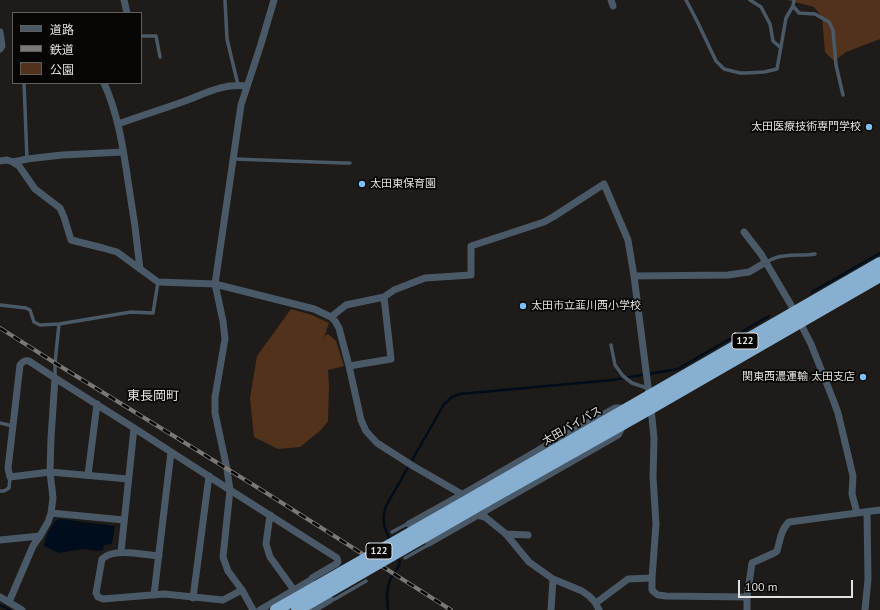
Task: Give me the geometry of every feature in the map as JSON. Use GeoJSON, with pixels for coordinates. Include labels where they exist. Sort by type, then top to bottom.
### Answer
{"type":"FeatureCollection","features":[{"type":"Feature","properties":{"kind":"highway","name":"太田バイパス"},"geometry":{"type":"LineString","coordinates":[[797,317],[880,264]]}},
{"type":"Feature","properties":{"kind":"highway","name":"太田バイパス"},"geometry":{"type":"LineString","coordinates":[[296,610],[628,408],[797,317],[880,276]]}},
{"type":"Feature","properties":{"kind":"highway","name":"太田バイパス"},"geometry":{"type":"LineString","coordinates":[[276,610],[624,422],[650,397]]}},
{"type":"Feature","properties":{"kind":"street"},"geometry":{"type":"LineString","coordinates":[[124,0],[126,12]]}},
{"type":"Feature","properties":{"kind":"street"},"geometry":{"type":"LineString","coordinates":[[253,610],[242,590],[228,571],[223,557],[230,490],[215,413],[214,397],[225,339],[223,321],[215,284],[241,105],[274,0]]}},
{"type":"Feature","properties":{"kind":"street"},"geometry":{"type":"LineString","coordinates":[[0,32],[2,46],[0,49]]}},
{"type":"Feature","properties":{"kind":"street"},"geometry":{"type":"LineString","coordinates":[[104,84],[118,124],[138,244],[140,269]]}},
{"type":"Feature","properties":{"kind":"street"},"geometry":{"type":"LineString","coordinates":[[118,124],[186,101],[214,89],[238,85],[247,86]]}},
{"type":"Feature","properties":{"kind":"street"},"geometry":{"type":"LineString","coordinates":[[13,162],[62,155],[123,152]]}},
{"type":"Feature","properties":{"kind":"street"},"geometry":{"type":"LineString","coordinates":[[0,161],[7,160],[19,166],[35,189],[60,208],[71,240],[118,252],[158,282],[215,284],[314,309],[331,317],[336,321],[339,328],[361,420],[366,431],[377,443],[462,495],[470,493],[481,515],[506,534],[529,562],[553,579],[582,591],[589,596],[597,607],[628,579],[652,578]]}},
{"type":"Feature","properties":{"kind":"street"},"geometry":{"type":"LineString","coordinates":[[331,317],[346,305],[384,296],[394,290],[425,278],[471,275],[471,246],[548,219],[604,184],[628,240],[650,397],[654,438],[653,477],[656,524],[652,590],[658,595],[666,596],[747,597]]}},
{"type":"Feature","properties":{"kind":"street"},"geometry":{"type":"LineString","coordinates":[[744,232],[766,262],[797,317],[810,344],[838,412],[853,476],[852,494],[857,513]]}},
{"type":"Feature","properties":{"kind":"street"},"geometry":{"type":"LineString","coordinates":[[634,276],[728,275],[749,272],[766,262]]}},
{"type":"Feature","properties":{"kind":"street"},"geometry":{"type":"LineString","coordinates":[[349,366],[391,359],[384,296]]}},
{"type":"Feature","properties":{"kind":"street"},"geometry":{"type":"LineString","coordinates":[[128,479],[50,472],[10,477],[8,468],[20,365],[22,362],[25,360],[29,361],[337,558],[338,562],[336,564],[260,610]]}},
{"type":"Feature","properties":{"kind":"street"},"geometry":{"type":"LineString","coordinates":[[9,602],[33,546],[48,522],[51,513],[53,498],[50,472],[51,438],[55,378]]}},
{"type":"Feature","properties":{"kind":"street"},"geometry":{"type":"LineString","coordinates":[[88,475],[97,404]]}},
{"type":"Feature","properties":{"kind":"street"},"geometry":{"type":"LineString","coordinates":[[409,524],[615,408],[628,408]]}},
{"type":"Feature","properties":{"kind":"street"},"geometry":{"type":"LineString","coordinates":[[429,543],[481,515],[618,435],[624,422]]}},
{"type":"Feature","properties":{"kind":"street"},"geometry":{"type":"LineString","coordinates":[[120,552],[134,428]]}},
{"type":"Feature","properties":{"kind":"street"},"geometry":{"type":"LineString","coordinates":[[154,595],[171,452]]}},
{"type":"Feature","properties":{"kind":"street"},"geometry":{"type":"LineString","coordinates":[[193,598],[209,476]]}},
{"type":"Feature","properties":{"kind":"street"},"geometry":{"type":"LineString","coordinates":[[747,610],[747,597],[752,563],[777,551],[785,525],[789,522],[880,510]]}},
{"type":"Feature","properties":{"kind":"street"},"geometry":{"type":"LineString","coordinates":[[865,610],[868,579],[868,512]]}},
{"type":"Feature","properties":{"kind":"street"},"geometry":{"type":"LineString","coordinates":[[51,513],[124,520]]}},
{"type":"Feature","properties":{"kind":"street"},"geometry":{"type":"LineString","coordinates":[[270,515],[266,544],[270,557],[294,590]]}},
{"type":"Feature","properties":{"kind":"street"},"geometry":{"type":"LineString","coordinates":[[506,534],[528,536]]}},
{"type":"Feature","properties":{"kind":"street"},"geometry":{"type":"LineString","coordinates":[[0,540],[40,536]]}},
{"type":"Feature","properties":{"kind":"street"},"geometry":{"type":"LineString","coordinates":[[159,556],[120,552],[106,555],[102,559],[96,593],[98,597],[103,598],[164,594],[223,600],[242,590]]}},
{"type":"Feature","properties":{"kind":"street"},"geometry":{"type":"LineString","coordinates":[[551,610],[553,579]]}},
{"type":"Feature","properties":{"kind":"street"},"geometry":{"type":"LineString","coordinates":[[0,597],[22,610]]}},
{"type":"Feature","properties":{"kind":"street"},"geometry":{"type":"LineString","coordinates":[[313,610],[330,600]]}},
{"type":"Feature","properties":{"kind":"lane"},"geometry":{"type":"LineString","coordinates":[[225,0],[227,39],[238,85]]}},
{"type":"Feature","properties":{"kind":"lane"},"geometry":{"type":"LineString","coordinates":[[686,0],[716,61],[724,69],[740,73],[764,72],[777,69],[786,18],[793,6],[794,0]]}},
{"type":"Feature","properties":{"kind":"lane"},"geometry":{"type":"LineString","coordinates":[[750,0],[761,7],[770,24],[773,41],[781,48]]}},
{"type":"Feature","properties":{"kind":"lane"},"geometry":{"type":"LineString","coordinates":[[793,6],[799,13],[816,14],[829,22],[833,30],[836,64],[843,95]]}},
{"type":"Feature","properties":{"kind":"lane"},"geometry":{"type":"LineString","coordinates":[[142,36],[156,36],[160,57]]}},
{"type":"Feature","properties":{"kind":"lane"},"geometry":{"type":"LineString","coordinates":[[24,84],[27,159]]}},
{"type":"Feature","properties":{"kind":"lane"},"geometry":{"type":"LineString","coordinates":[[232,159],[350,163]]}},
{"type":"Feature","properties":{"kind":"lane"},"geometry":{"type":"LineString","coordinates":[[766,262],[776,258],[815,254]]}},
{"type":"Feature","properties":{"kind":"lane"},"geometry":{"type":"LineString","coordinates":[[0,305],[26,308],[30,310],[34,322],[40,325],[59,324],[131,312],[153,313],[158,282]]}},
{"type":"Feature","properties":{"kind":"lane"},"geometry":{"type":"LineString","coordinates":[[55,378],[59,324]]}},
{"type":"Feature","properties":{"kind":"lane"},"geometry":{"type":"LineString","coordinates":[[611,345],[615,364],[623,376],[650,397]]}},
{"type":"Feature","properties":{"kind":"lane"},"geometry":{"type":"LineString","coordinates":[[0,424],[13,426]]}},
{"type":"Feature","properties":{"kind":"lane"},"geometry":{"type":"LineString","coordinates":[[0,491],[4,491],[9,488],[10,477]]}},
{"type":"Feature","properties":{"kind":"lane"},"geometry":{"type":"LineString","coordinates":[[392,532],[406,524],[409,524]]}},
{"type":"Feature","properties":{"kind":"lane"},"geometry":{"type":"LineString","coordinates":[[406,558],[429,543]]}},
{"type":"Feature","properties":{"kind":"lane"},"geometry":{"type":"LineString","coordinates":[[330,600],[335,599],[366,581]]}},
{"type":"Feature","properties":{"kind":"green space"},"geometry":{"type":"Polygon","coordinates":[[[787,0],[880,0],[880,39],[846,52],[834,61],[825,52],[822,17],[814,7],[787,0]]]}},
{"type":"Feature","properties":{"kind":"green space"},"geometry":{"type":"Polygon","coordinates":[[[291,309],[312,315],[329,323],[322,343],[325,336],[328,334],[336,341],[344,366],[328,370],[328,421],[321,430],[300,447],[278,449],[254,437],[250,398],[257,356],[291,309]]]}},
{"type":"Feature","properties":{"kind":"water"},"geometry":{"type":"Polygon","coordinates":[[[58,519],[115,526],[112,544],[104,545],[103,550],[98,551],[82,549],[59,553],[44,546],[46,537],[51,527],[58,519]]]}},
{"type":"Feature","properties":{"kind":"waterway"},"geometry":{"type":"LineString","coordinates":[[812,292],[880,253]]}},
{"type":"Feature","properties":{"kind":"waterway"},"geometry":{"type":"LineString","coordinates":[[390,540],[384,523],[386,506],[444,404],[452,397],[460,394],[612,380],[678,369],[769,316]]}},
{"type":"Feature","properties":{"kind":"waterway"},"geometry":{"type":"LineString","coordinates":[[388,610],[388,588],[390,580],[400,562],[397,556]]}},
{"type":"Feature","properties":{"kind":"waterway"},"geometry":{"type":"LineString","coordinates":[[0,605],[10,610]]}},
{"type":"Feature","properties":{"kind":"railway"},"geometry":{"type":"LineString","coordinates":[[0,328],[260,489],[451,610]]}},
{"type":"Feature","properties":{"kind":"place","name":"太田医療技術専門学校"},"geometry":{"type":"Point","coordinates":[869,127]}},
{"type":"Feature","properties":{"kind":"place","name":"太田東保育園"},"geometry":{"type":"Point","coordinates":[362,184]}},
{"type":"Feature","properties":{"kind":"place","name":"太田市立韮川西小学校"},"geometry":{"type":"Point","coordinates":[523,306]}},
{"type":"Feature","properties":{"kind":"place","name":"関東西濃運輸 太田支店"},"geometry":{"type":"Point","coordinates":[863,377]}},
{"type":"Feature","properties":{"kind":"district","name":"東長岡町"},"geometry":{"type":"Point","coordinates":[153,396]}}]}
